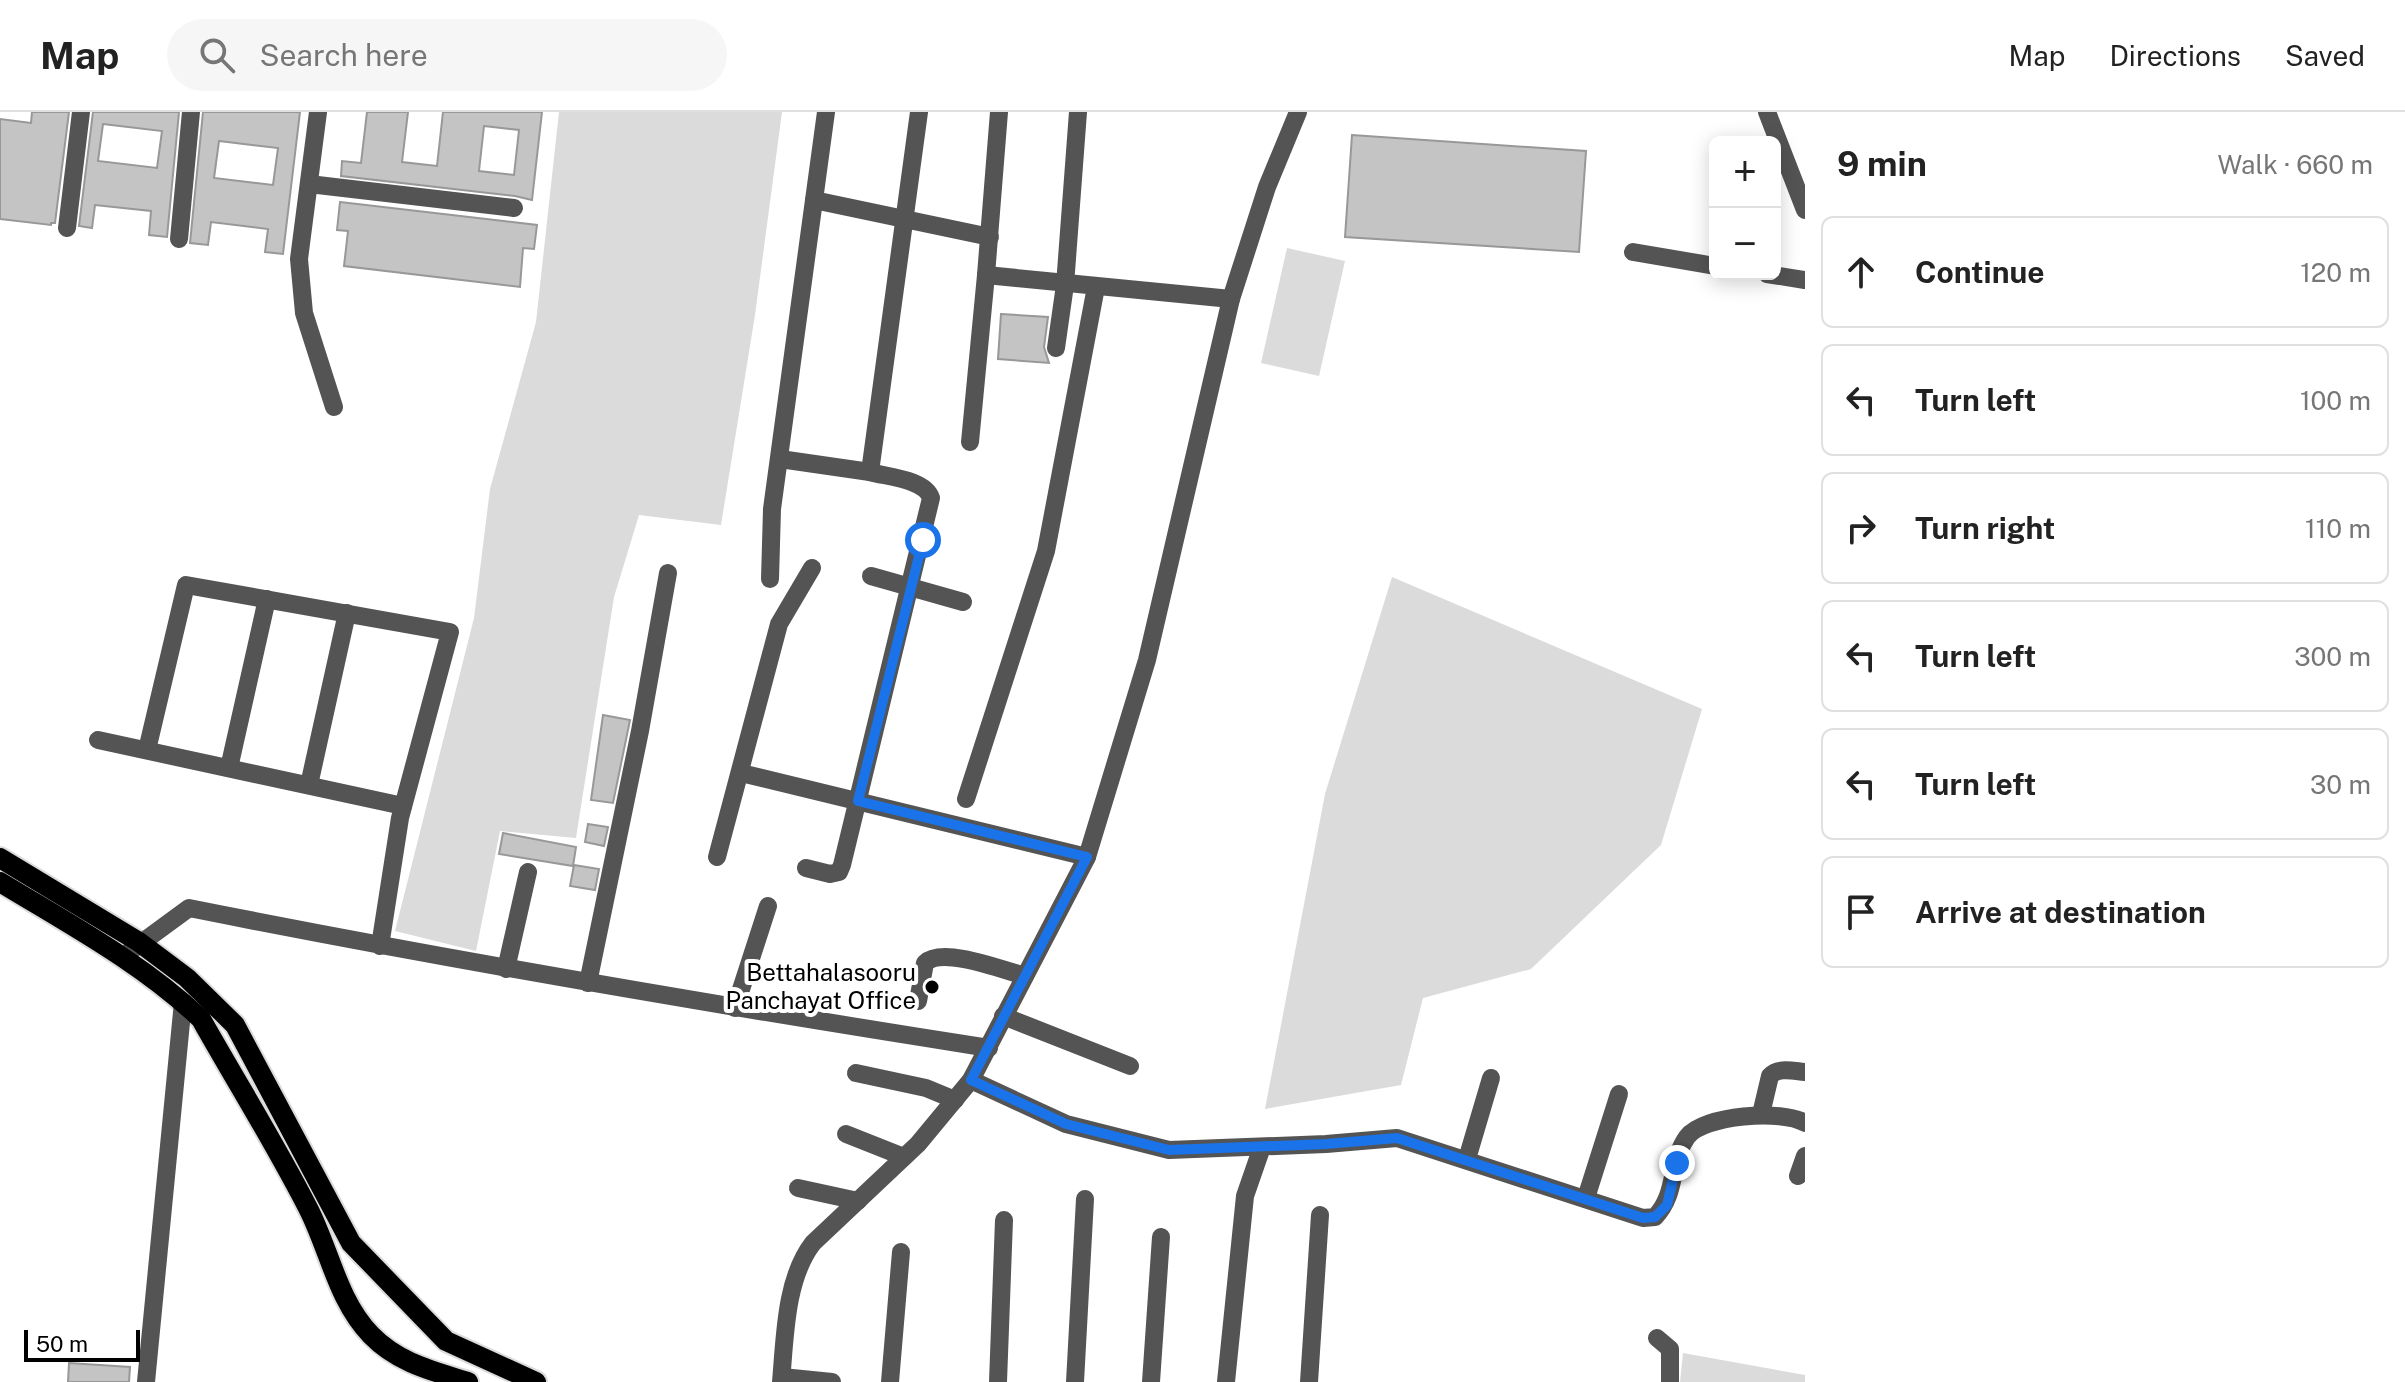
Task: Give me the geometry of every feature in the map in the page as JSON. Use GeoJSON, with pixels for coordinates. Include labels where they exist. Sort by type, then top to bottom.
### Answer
{"type":"FeatureCollection","features":[{"type":"Feature","properties":{"kind":"main road"},"geometry":{"type":"LineString","coordinates":[[0,858],[131,950],[201,1019],[310,1212],[344,1296],[361,1323],[383,1346],[412,1364],[468,1382]]}},
{"type":"Feature","properties":{"kind":"main road"},"geometry":{"type":"LineString","coordinates":[[0,882],[187,978],[235,1025],[351,1243],[446,1341],[536,1382]]}},
{"type":"Feature","properties":{"kind":"street"},"geometry":{"type":"LineString","coordinates":[[67,228],[81,112]]}},
{"type":"Feature","properties":{"kind":"street"},"geometry":{"type":"LineString","coordinates":[[179,239],[191,112]]}},
{"type":"Feature","properties":{"kind":"street"},"geometry":{"type":"LineString","coordinates":[[318,112],[299,259],[304,313],[334,407]]}},
{"type":"Feature","properties":{"kind":"street"},"geometry":{"type":"LineString","coordinates":[[770,579],[772,509],[826,112]]}},
{"type":"Feature","properties":{"kind":"street"},"geometry":{"type":"LineString","coordinates":[[870,472],[919,112]]}},
{"type":"Feature","properties":{"kind":"street"},"geometry":{"type":"LineString","coordinates":[[970,442],[999,112]]}},
{"type":"Feature","properties":{"kind":"street"},"geometry":{"type":"LineString","coordinates":[[1056,348],[1065,285],[1078,112]]}},
{"type":"Feature","properties":{"kind":"street"},"geometry":{"type":"LineString","coordinates":[[832,1382],[782,1379],[794,1278],[801,1259],[813,1243],[904,1157],[971,1080],[1087,857],[1147,660],[1231,299],[1267,187],[1298,112]]}},
{"type":"Feature","properties":{"kind":"street"},"geometry":{"type":"LineString","coordinates":[[1767,112],[1796,166],[1805,210]]}},
{"type":"Feature","properties":{"kind":"street"},"geometry":{"type":"LineString","coordinates":[[309,184],[514,208]]}},
{"type":"Feature","properties":{"kind":"street"},"geometry":{"type":"LineString","coordinates":[[814,200],[990,237]]}},
{"type":"Feature","properties":{"kind":"street"},"geometry":{"type":"LineString","coordinates":[[1633,252],[1709,265]]}},
{"type":"Feature","properties":{"kind":"street"},"geometry":{"type":"LineString","coordinates":[[986,275],[1231,299]]}},
{"type":"Feature","properties":{"kind":"street"},"geometry":{"type":"LineString","coordinates":[[1781,276],[1805,280]]}},
{"type":"Feature","properties":{"kind":"street"},"geometry":{"type":"LineString","coordinates":[[966,799],[1046,551],[1096,287]]}},
{"type":"Feature","properties":{"kind":"street"},"geometry":{"type":"LineString","coordinates":[[780,459],[870,472],[921,485],[929,491],[931,498],[839,872],[830,874],[806,868]]}},
{"type":"Feature","properties":{"kind":"street"},"geometry":{"type":"LineString","coordinates":[[717,857],[779,624],[812,568]]}},
{"type":"Feature","properties":{"kind":"street"},"geometry":{"type":"LineString","coordinates":[[588,983],[640,731],[668,573]]}},
{"type":"Feature","properties":{"kind":"street"},"geometry":{"type":"LineString","coordinates":[[871,576],[963,602]]}},
{"type":"Feature","properties":{"kind":"street"},"geometry":{"type":"LineString","coordinates":[[147,750],[186,585],[450,632],[403,806],[380,946]]}},
{"type":"Feature","properties":{"kind":"street"},"geometry":{"type":"LineString","coordinates":[[229,768],[267,599]]}},
{"type":"Feature","properties":{"kind":"street"},"geometry":{"type":"LineString","coordinates":[[309,785],[347,613]]}},
{"type":"Feature","properties":{"kind":"street"},"geometry":{"type":"LineString","coordinates":[[98,740],[403,806]]}},
{"type":"Feature","properties":{"kind":"street"},"geometry":{"type":"LineString","coordinates":[[741,773],[1087,857]]}},
{"type":"Feature","properties":{"kind":"street"},"geometry":{"type":"LineString","coordinates":[[506,969],[528,872]]}},
{"type":"Feature","properties":{"kind":"street"},"geometry":{"type":"LineString","coordinates":[[735,1008],[768,906]]}},
{"type":"Feature","properties":{"kind":"street"},"geometry":{"type":"LineString","coordinates":[[131,950],[189,908],[506,969],[989,1048]]}},
{"type":"Feature","properties":{"kind":"street"},"geometry":{"type":"LineString","coordinates":[[918,1001],[925,963],[936,957],[955,957],[1025,976]]}},
{"type":"Feature","properties":{"kind":"street"},"geometry":{"type":"LineString","coordinates":[[146,1382],[183,1002]]}},
{"type":"Feature","properties":{"kind":"street"},"geometry":{"type":"LineString","coordinates":[[1003,1016],[1130,1066]]}},
{"type":"Feature","properties":{"kind":"street"},"geometry":{"type":"LineString","coordinates":[[1761,1114],[1773,1072],[1805,1072]]}},
{"type":"Feature","properties":{"kind":"street"},"geometry":{"type":"LineString","coordinates":[[856,1073],[926,1088],[955,1100]]}},
{"type":"Feature","properties":{"kind":"street"},"geometry":{"type":"LineString","coordinates":[[1467,1159],[1491,1078]]}},
{"type":"Feature","properties":{"kind":"street"},"geometry":{"type":"LineString","coordinates":[[971,1080],[1066,1124],[1169,1150],[1397,1138],[1643,1218],[1655,1217],[1667,1205],[1685,1139],[1693,1130],[1707,1124],[1761,1114],[1793,1118],[1805,1123]]}},
{"type":"Feature","properties":{"kind":"street"},"geometry":{"type":"LineString","coordinates":[[1586,1198],[1619,1094]]}},
{"type":"Feature","properties":{"kind":"street"},"geometry":{"type":"LineString","coordinates":[[846,1134],[904,1157]]}},
{"type":"Feature","properties":{"kind":"street"},"geometry":{"type":"LineString","coordinates":[[1226,1382],[1245,1196],[1262,1147]]}},
{"type":"Feature","properties":{"kind":"street"},"geometry":{"type":"LineString","coordinates":[[1798,1176],[1805,1156]]}},
{"type":"Feature","properties":{"kind":"street"},"geometry":{"type":"LineString","coordinates":[[798,1188],[858,1201]]}},
{"type":"Feature","properties":{"kind":"street"},"geometry":{"type":"LineString","coordinates":[[1075,1382],[1085,1199]]}},
{"type":"Feature","properties":{"kind":"street"},"geometry":{"type":"LineString","coordinates":[[1309,1382],[1320,1215]]}},
{"type":"Feature","properties":{"kind":"street"},"geometry":{"type":"LineString","coordinates":[[998,1382],[1004,1220]]}},
{"type":"Feature","properties":{"kind":"street"},"geometry":{"type":"LineString","coordinates":[[1151,1382],[1161,1237]]}},
{"type":"Feature","properties":{"kind":"street"},"geometry":{"type":"LineString","coordinates":[[890,1382],[901,1252]]}},
{"type":"Feature","properties":{"kind":"street"},"geometry":{"type":"LineString","coordinates":[[1657,1338],[1670,1349],[1670,1382]]}},
{"type":"Feature","properties":{"kind":"shaded area"},"geometry":{"type":"Polygon","coordinates":[[[559,112],[782,112],[755,315],[721,525],[639,515],[614,597],[576,838],[500,831],[476,951],[395,931],[474,618],[490,489],[536,322],[559,112]]]}},
{"type":"Feature","properties":{"kind":"shaded area"},"geometry":{"type":"Polygon","coordinates":[[[1287,248],[1345,261],[1319,376],[1261,363],[1287,248]]]}},
{"type":"Feature","properties":{"kind":"shaded area"},"geometry":{"type":"Polygon","coordinates":[[[1392,577],[1702,709],[1661,845],[1531,969],[1423,998],[1401,1085],[1265,1109],[1325,794],[1392,577]]]}},
{"type":"Feature","properties":{"kind":"shaded area"},"geometry":{"type":"Polygon","coordinates":[[[1683,1353],[1805,1375],[1805,1382],[1680,1382],[1683,1353]]]}},
{"type":"Feature","properties":{"kind":"building"},"geometry":{"type":"Polygon","coordinates":[[[32,112],[69,112],[55,223],[51,225],[0,219],[0,119],[31,123],[32,112]]]}},
{"type":"Feature","properties":{"kind":"building"},"geometry":{"type":"Polygon","coordinates":[[[93,112],[179,112],[167,237],[149,235],[151,211],[95,205],[92,228],[79,226],[93,112]],[[103,124],[98,161],[157,168],[162,131],[103,124]]]}},
{"type":"Feature","properties":{"kind":"building"},"geometry":{"type":"Polygon","coordinates":[[[203,112],[300,112],[283,254],[265,252],[268,229],[211,222],[208,245],[190,243],[203,112]],[[219,141],[214,178],[273,185],[278,148],[219,141]]]}},
{"type":"Feature","properties":{"kind":"building"},"geometry":{"type":"Polygon","coordinates":[[[367,112],[408,112],[402,162],[437,166],[443,112],[542,112],[532,200],[341,176],[342,161],[361,163],[367,112]],[[484,126],[479,171],[514,175],[519,130],[484,126]]]}},
{"type":"Feature","properties":{"kind":"building"},"geometry":{"type":"Polygon","coordinates":[[[1352,135],[1586,151],[1579,252],[1345,237],[1352,135]]]}},
{"type":"Feature","properties":{"kind":"building"},"geometry":{"type":"Polygon","coordinates":[[[340,202],[537,225],[534,249],[523,248],[520,287],[344,266],[348,231],[337,230],[340,202]]]}},
{"type":"Feature","properties":{"kind":"building"},"geometry":{"type":"Polygon","coordinates":[[[1001,314],[1048,317],[1044,347],[1049,363],[998,359],[1001,314]]]}},
{"type":"Feature","properties":{"kind":"building"},"geometry":{"type":"Polygon","coordinates":[[[603,715],[630,720],[613,803],[591,800],[603,715]]]}},
{"type":"Feature","properties":{"kind":"building"},"geometry":{"type":"Polygon","coordinates":[[[588,824],[608,827],[604,846],[585,842],[588,824]]]}},
{"type":"Feature","properties":{"kind":"building"},"geometry":{"type":"Polygon","coordinates":[[[503,833],[576,847],[573,866],[499,854],[503,833]]]}},
{"type":"Feature","properties":{"kind":"building"},"geometry":{"type":"Polygon","coordinates":[[[574,865],[599,869],[595,890],[570,886],[574,865]]]}},
{"type":"Feature","properties":{"kind":"building"},"geometry":{"type":"Polygon","coordinates":[[[69,1363],[130,1367],[129,1382],[68,1382],[69,1363]]]}},
{"type":"Feature","properties":{"kind":"place","name":"Bettahalasooru Panchayat Office"},"geometry":{"type":"Point","coordinates":[932,987]}},
{"type":"Feature","properties":{"kind":"route"},"geometry":{"type":"LineString","coordinates":[[923,540],[858,801],[1087,857],[971,1080],[1066,1124],[1169,1150],[1397,1138],[1643,1218],[1655,1217],[1667,1205],[1677,1163]]}}]}
